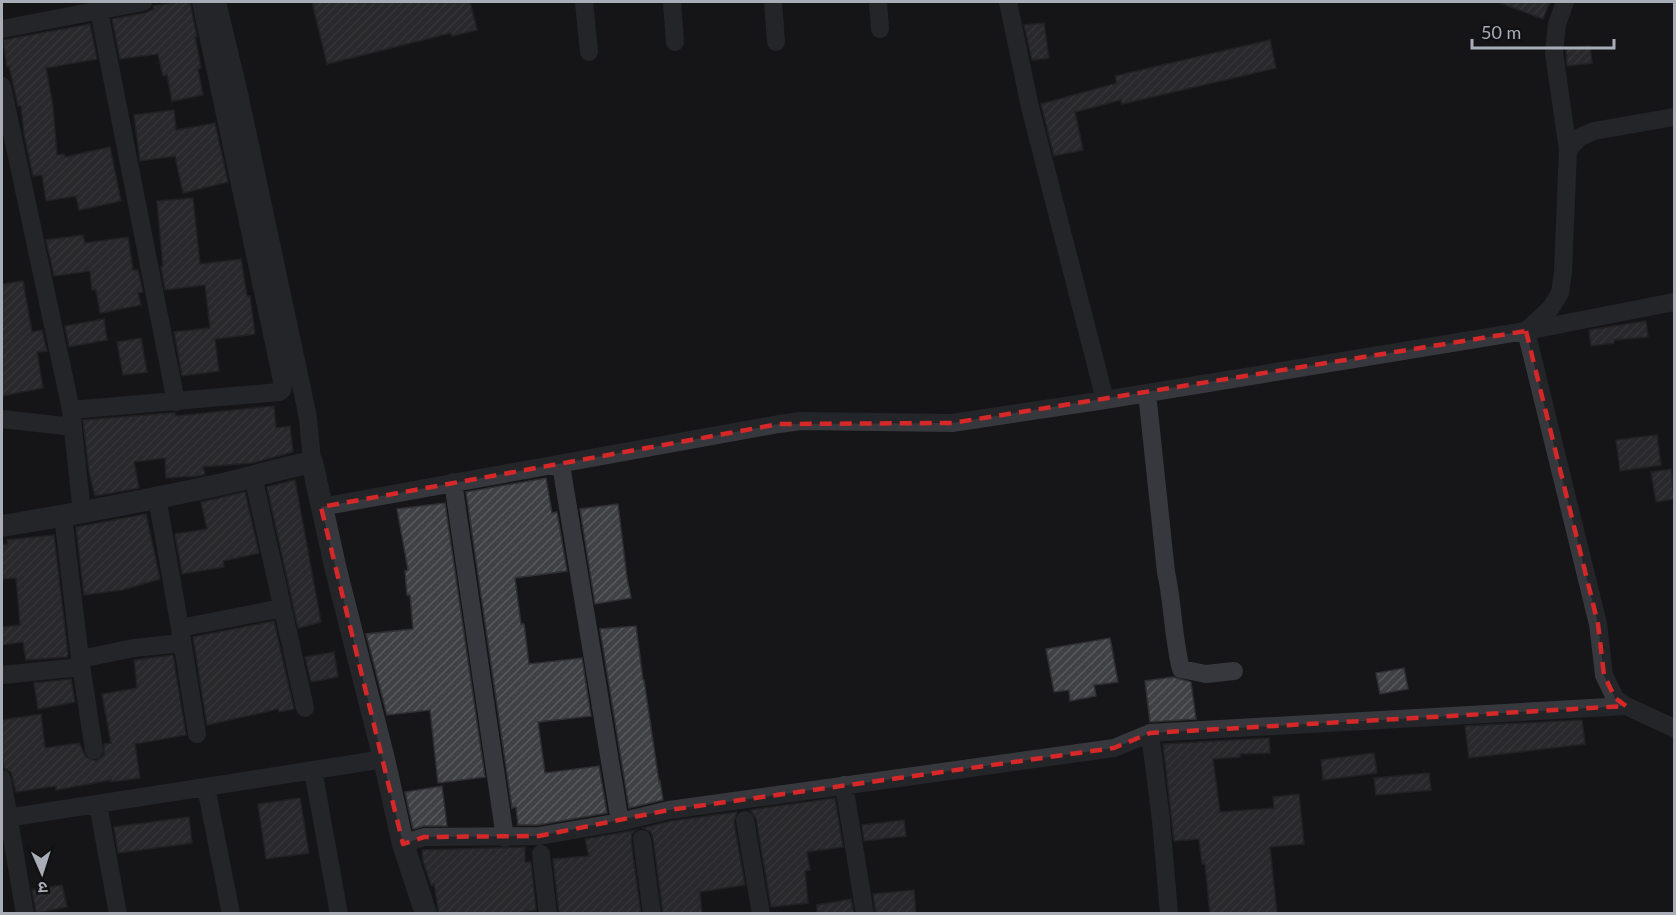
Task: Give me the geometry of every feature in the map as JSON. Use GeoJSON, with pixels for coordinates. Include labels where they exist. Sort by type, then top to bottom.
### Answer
{"type":"FeatureCollection","features":[{"type":"Feature","properties":{"kind":"street"},"geometry":{"type":"LineString","coordinates":[[2,29],[143,2]]}},
{"type":"Feature","properties":{"kind":"street"},"geometry":{"type":"LineString","coordinates":[[2,419],[72,418],[176,402],[282,390],[283,385],[201,2]]}},
{"type":"Feature","properties":{"kind":"street"},"geometry":{"type":"LineString","coordinates":[[217,2],[238,89],[306,408],[312,462],[321,507],[403,844],[426,914]]}},
{"type":"Feature","properties":{"kind":"street"},"geometry":{"type":"LineString","coordinates":[[584,2],[589,52]]}},
{"type":"Feature","properties":{"kind":"street"},"geometry":{"type":"LineString","coordinates":[[672,2],[675,42]]}},
{"type":"Feature","properties":{"kind":"street"},"geometry":{"type":"LineString","coordinates":[[773,2],[776,42]]}},
{"type":"Feature","properties":{"kind":"street"},"geometry":{"type":"LineString","coordinates":[[878,2],[880,29]]}},
{"type":"Feature","properties":{"kind":"street"},"geometry":{"type":"LineString","coordinates":[[1008,2],[1030,107],[1105,400]]}},
{"type":"Feature","properties":{"kind":"street"},"geometry":{"type":"LineString","coordinates":[[1526,331],[1550,309],[1560,293],[1563,272],[1568,150],[1554,53],[1557,24],[1565,2]]}},
{"type":"Feature","properties":{"kind":"street"},"geometry":{"type":"LineString","coordinates":[[99,11],[176,402]]}},
{"type":"Feature","properties":{"kind":"street"},"geometry":{"type":"LineString","coordinates":[[2,86],[72,418],[73,514],[80,663],[94,750]]}},
{"type":"Feature","properties":{"kind":"street"},"geometry":{"type":"LineString","coordinates":[[1568,150],[1580,137],[1594,131],[1674,117]]}},
{"type":"Feature","properties":{"kind":"street"},"geometry":{"type":"LineString","coordinates":[[321,507],[801,422],[952,423],[1526,331],[1674,302]]}},
{"type":"Feature","properties":{"kind":"street"},"geometry":{"type":"LineString","coordinates":[[1526,331],[1598,624],[1604,675],[1621,702]]}},
{"type":"Feature","properties":{"kind":"street"},"geometry":{"type":"LineString","coordinates":[[1147,393],[1177,654],[1181,669],[1206,674],[1234,671]]}},
{"type":"Feature","properties":{"kind":"street"},"geometry":{"type":"LineString","coordinates":[[2,526],[157,497],[312,462]]}},
{"type":"Feature","properties":{"kind":"street"},"geometry":{"type":"LineString","coordinates":[[561,465],[620,822]]}},
{"type":"Feature","properties":{"kind":"street"},"geometry":{"type":"LineString","coordinates":[[253,476],[305,708]]}},
{"type":"Feature","properties":{"kind":"street"},"geometry":{"type":"LineString","coordinates":[[453,482],[505,838]]}},
{"type":"Feature","properties":{"kind":"street"},"geometry":{"type":"LineString","coordinates":[[157,497],[196,734]]}},
{"type":"Feature","properties":{"kind":"street"},"geometry":{"type":"LineString","coordinates":[[2,675],[80,663],[282,608]]}},
{"type":"Feature","properties":{"kind":"street"},"geometry":{"type":"LineString","coordinates":[[403,844],[424,837],[539,836],[620,822],[669,810],[1114,748],[1150,733],[1621,702],[1674,728]]}},
{"type":"Feature","properties":{"kind":"street"},"geometry":{"type":"LineString","coordinates":[[1150,733],[1161,820],[1169,914]]}},
{"type":"Feature","properties":{"kind":"street"},"geometry":{"type":"LineString","coordinates":[[7,818],[384,759]]}},
{"type":"Feature","properties":{"kind":"street"},"geometry":{"type":"LineString","coordinates":[[313,770],[339,914]]}},
{"type":"Feature","properties":{"kind":"street"},"geometry":{"type":"LineString","coordinates":[[2,779],[25,914]]}},
{"type":"Feature","properties":{"kind":"street"},"geometry":{"type":"LineString","coordinates":[[844,785],[865,914]]}},
{"type":"Feature","properties":{"kind":"street"},"geometry":{"type":"LineString","coordinates":[[206,787],[231,914]]}},
{"type":"Feature","properties":{"kind":"street"},"geometry":{"type":"LineString","coordinates":[[98,804],[118,914]]}},
{"type":"Feature","properties":{"kind":"street"},"geometry":{"type":"LineString","coordinates":[[745,820],[761,914]]}},
{"type":"Feature","properties":{"kind":"street"},"geometry":{"type":"LineString","coordinates":[[642,839],[652,914]]}},
{"type":"Feature","properties":{"kind":"street"},"geometry":{"type":"LineString","coordinates":[[541,854],[548,914]]}},
{"type":"Feature","properties":{"kind":"highlighted area"},"geometry":{"type":"Polygon","coordinates":[[[1526,331],[1598,624],[1604,675],[1615,698],[1626,706],[1150,733],[1114,748],[669,810],[539,836],[424,837],[403,844],[321,507],[779,424],[952,423],[1526,331]]]}},
{"type":"Feature","properties":{"kind":"building"},"geometry":{"type":"Polygon","coordinates":[[[190,2],[197,37],[195,37],[201,68],[198,69],[203,95],[172,101],[167,75],[163,76],[158,54],[120,59],[112,19],[145,13],[154,9],[153,6],[190,2]]]}},
{"type":"Feature","properties":{"kind":"building"},"geometry":{"type":"Polygon","coordinates":[[[312,2],[470,2],[477,30],[452,36],[451,33],[327,64],[312,2]]]}},
{"type":"Feature","properties":{"kind":"building"},"geometry":{"type":"Polygon","coordinates":[[[1501,2],[1550,2],[1543,19],[1501,2]]]}},
{"type":"Feature","properties":{"kind":"building"},"geometry":{"type":"Polygon","coordinates":[[[1044,23],[1049,58],[1032,60],[1024,25],[1044,23]]]}},
{"type":"Feature","properties":{"kind":"building"},"geometry":{"type":"Polygon","coordinates":[[[90,24],[97,59],[46,68],[53,106],[57,155],[64,154],[65,157],[110,147],[121,201],[79,210],[76,196],[46,201],[42,175],[33,176],[21,106],[18,106],[9,66],[7,67],[3,40],[90,24]]]}},
{"type":"Feature","properties":{"kind":"building"},"geometry":{"type":"Polygon","coordinates":[[[1270,40],[1276,68],[1122,104],[1121,100],[1075,112],[1083,150],[1054,156],[1041,104],[1117,83],[1115,76],[1270,40]]]}},
{"type":"Feature","properties":{"kind":"building"},"geometry":{"type":"Polygon","coordinates":[[[1590,46],[1592,63],[1567,66],[1566,49],[1590,46]]]}},
{"type":"Feature","properties":{"kind":"building"},"geometry":{"type":"Polygon","coordinates":[[[174,110],[176,130],[215,123],[228,182],[183,193],[175,156],[140,161],[134,115],[174,110]]]}},
{"type":"Feature","properties":{"kind":"building"},"geometry":{"type":"Polygon","coordinates":[[[193,198],[200,264],[241,259],[247,296],[250,296],[255,334],[215,339],[219,371],[182,376],[174,332],[210,328],[205,285],[165,290],[161,267],[163,267],[157,201],[193,198]]]}},
{"type":"Feature","properties":{"kind":"building"},"geometry":{"type":"Polygon","coordinates":[[[83,235],[85,243],[128,237],[133,270],[138,270],[143,292],[138,293],[141,305],[100,313],[96,290],[92,290],[90,271],[54,276],[46,240],[83,235]]]}},
{"type":"Feature","properties":{"kind":"building"},"geometry":{"type":"Polygon","coordinates":[[[23,281],[32,332],[42,330],[47,351],[37,352],[43,388],[2,396],[2,284],[23,281]]]}},
{"type":"Feature","properties":{"kind":"building"},"geometry":{"type":"Polygon","coordinates":[[[104,319],[107,340],[69,347],[65,326],[104,319]]]}},
{"type":"Feature","properties":{"kind":"building"},"geometry":{"type":"Polygon","coordinates":[[[1646,321],[1648,337],[1614,340],[1614,343],[1591,346],[1589,330],[1646,321]]]}},
{"type":"Feature","properties":{"kind":"building"},"geometry":{"type":"Polygon","coordinates":[[[141,338],[147,372],[123,375],[117,342],[141,338]]]}},
{"type":"Feature","properties":{"kind":"building"},"geometry":{"type":"Polygon","coordinates":[[[274,406],[276,428],[290,426],[293,452],[252,463],[203,467],[205,474],[198,476],[166,478],[165,458],[134,462],[139,488],[95,496],[89,472],[83,420],[172,413],[176,416],[274,406]]]}},
{"type":"Feature","properties":{"kind":"building"},"geometry":{"type":"Polygon","coordinates":[[[1657,435],[1661,465],[1620,471],[1616,440],[1657,435]]]}},
{"type":"Feature","properties":{"kind":"building"},"geometry":{"type":"Polygon","coordinates":[[[1671,469],[1674,499],[1656,502],[1651,472],[1671,469]]]}},
{"type":"Feature","properties":{"kind":"building"},"geometry":{"type":"Polygon","coordinates":[[[546,478],[552,513],[557,512],[567,571],[515,578],[521,624],[524,624],[529,664],[582,658],[591,716],[538,722],[545,773],[599,766],[607,813],[538,825],[518,825],[516,807],[512,808],[466,492],[546,478]]]}},
{"type":"Feature","properties":{"kind":"building"},"geometry":{"type":"Polygon","coordinates":[[[295,480],[321,622],[298,628],[267,487],[295,480]]]}},
{"type":"Feature","properties":{"kind":"building"},"geometry":{"type":"Polygon","coordinates":[[[245,492],[259,553],[223,561],[224,567],[182,574],[175,534],[207,529],[201,502],[245,492]]]}},
{"type":"Feature","properties":{"kind":"building"},"geometry":{"type":"Polygon","coordinates":[[[445,503],[485,777],[438,783],[430,710],[387,715],[366,634],[413,629],[410,595],[407,595],[405,571],[408,570],[397,509],[445,503]]]}},
{"type":"Feature","properties":{"kind":"building"},"geometry":{"type":"Polygon","coordinates":[[[618,504],[631,598],[595,604],[580,509],[618,504]]]}},
{"type":"Feature","properties":{"kind":"building"},"geometry":{"type":"Polygon","coordinates":[[[146,514],[160,579],[122,590],[84,595],[76,527],[146,514]]]}},
{"type":"Feature","properties":{"kind":"building"},"geometry":{"type":"Polygon","coordinates":[[[54,535],[68,654],[67,657],[26,660],[23,642],[2,645],[2,627],[20,625],[16,578],[2,579],[2,545],[8,544],[7,540],[54,535]]]}},
{"type":"Feature","properties":{"kind":"building"},"geometry":{"type":"Polygon","coordinates":[[[274,621],[294,709],[279,712],[278,709],[207,725],[193,637],[274,621]]]}},
{"type":"Feature","properties":{"kind":"building"},"geometry":{"type":"Polygon","coordinates":[[[636,626],[663,800],[629,808],[600,629],[636,626]]]}},
{"type":"Feature","properties":{"kind":"building"},"geometry":{"type":"Polygon","coordinates":[[[1110,638],[1118,682],[1094,685],[1096,696],[1070,701],[1069,690],[1054,692],[1046,649],[1110,638]]]}},
{"type":"Feature","properties":{"kind":"building"},"geometry":{"type":"Polygon","coordinates":[[[334,652],[338,677],[311,682],[305,657],[334,652]]]}},
{"type":"Feature","properties":{"kind":"building"},"geometry":{"type":"Polygon","coordinates":[[[173,655],[186,735],[135,744],[140,778],[111,782],[111,780],[56,790],[56,786],[16,792],[11,772],[4,768],[2,720],[41,714],[45,748],[79,743],[86,757],[96,761],[104,755],[104,744],[111,743],[102,694],[137,688],[134,660],[173,655]]]}},
{"type":"Feature","properties":{"kind":"building"},"geometry":{"type":"Polygon","coordinates":[[[1404,668],[1408,689],[1380,694],[1376,673],[1404,668]]]}},
{"type":"Feature","properties":{"kind":"building"},"geometry":{"type":"Polygon","coordinates":[[[1173,677],[1191,682],[1196,719],[1150,722],[1145,681],[1173,677]]]}},
{"type":"Feature","properties":{"kind":"building"},"geometry":{"type":"Polygon","coordinates":[[[71,679],[75,702],[38,709],[34,683],[71,679]]]}},
{"type":"Feature","properties":{"kind":"building"},"geometry":{"type":"Polygon","coordinates":[[[1582,720],[1585,744],[1469,758],[1465,726],[1582,720]]]}},
{"type":"Feature","properties":{"kind":"building"},"geometry":{"type":"Polygon","coordinates":[[[1269,738],[1270,753],[1240,754],[1240,757],[1213,759],[1220,812],[1274,808],[1273,797],[1299,794],[1304,844],[1270,847],[1277,914],[1210,914],[1205,864],[1202,864],[1199,839],[1174,841],[1163,744],[1269,738]]]}},
{"type":"Feature","properties":{"kind":"building"},"geometry":{"type":"Polygon","coordinates":[[[1374,753],[1377,773],[1323,780],[1321,760],[1374,753]]]}},
{"type":"Feature","properties":{"kind":"building"},"geometry":{"type":"Polygon","coordinates":[[[1429,773],[1431,790],[1376,795],[1374,778],[1429,773]]]}},
{"type":"Feature","properties":{"kind":"building"},"geometry":{"type":"Polygon","coordinates":[[[442,786],[447,826],[424,826],[413,829],[405,792],[442,786]]]}},
{"type":"Feature","properties":{"kind":"building"},"geometry":{"type":"Polygon","coordinates":[[[300,798],[309,853],[266,859],[258,804],[300,798]]]}},
{"type":"Feature","properties":{"kind":"building"},"geometry":{"type":"Polygon","coordinates":[[[835,798],[843,847],[807,852],[810,870],[805,871],[808,903],[771,907],[756,818],[750,810],[835,798]]]}},
{"type":"Feature","properties":{"kind":"building"},"geometry":{"type":"Polygon","coordinates":[[[737,812],[734,822],[745,885],[700,892],[702,914],[663,914],[653,838],[651,832],[643,828],[671,821],[737,812]]]}},
{"type":"Feature","properties":{"kind":"building"},"geometry":{"type":"Polygon","coordinates":[[[189,817],[192,843],[118,853],[114,827],[189,817]]]}},
{"type":"Feature","properties":{"kind":"building"},"geometry":{"type":"Polygon","coordinates":[[[904,820],[906,836],[864,841],[862,825],[904,820]]]}},
{"type":"Feature","properties":{"kind":"building"},"geometry":{"type":"Polygon","coordinates":[[[636,830],[631,840],[641,914],[559,914],[553,859],[589,856],[585,839],[636,830]]]}},
{"type":"Feature","properties":{"kind":"building"},"geometry":{"type":"Polygon","coordinates":[[[525,847],[525,862],[531,862],[536,910],[521,912],[521,914],[439,914],[434,884],[431,885],[422,850],[525,847]]]}},
{"type":"Feature","properties":{"kind":"building"},"geometry":{"type":"Polygon","coordinates":[[[62,885],[67,907],[36,913],[32,890],[62,885]]]}},
{"type":"Feature","properties":{"kind":"building"},"geometry":{"type":"Polygon","coordinates":[[[914,890],[916,914],[876,914],[873,894],[914,890]]]}},
{"type":"Feature","properties":{"kind":"building"},"geometry":{"type":"Polygon","coordinates":[[[851,899],[854,914],[817,914],[817,905],[851,899]]]}}]}
